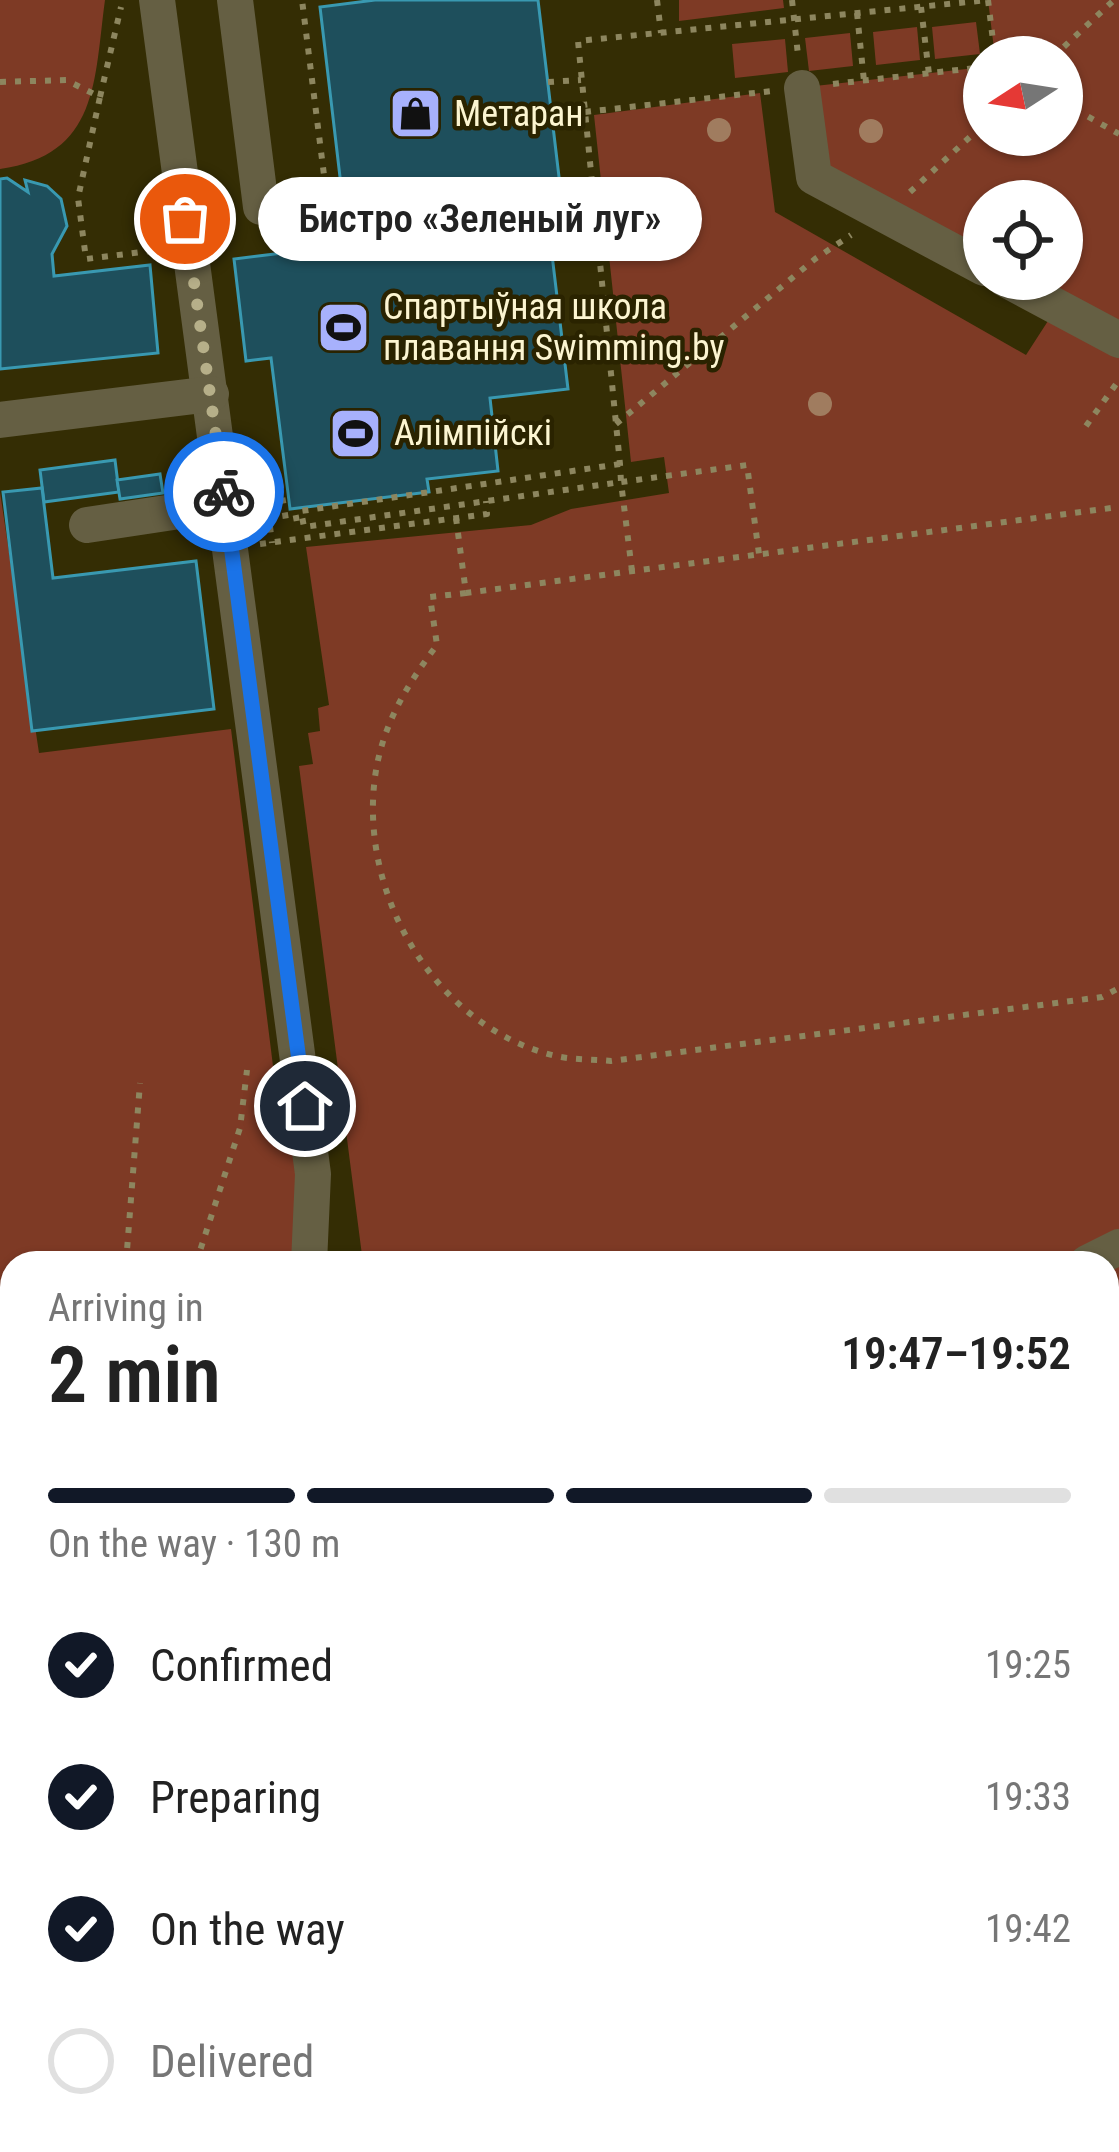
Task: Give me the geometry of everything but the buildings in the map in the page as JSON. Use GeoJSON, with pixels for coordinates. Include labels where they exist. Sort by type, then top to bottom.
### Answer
{"type":"FeatureCollection","features":[{"type":"Feature","properties":{"kind":"street"},"geometry":{"type":"LineString","coordinates":[[157,0],[313,1174],[310,1251]]}},
{"type":"Feature","properties":{"kind":"street"},"geometry":{"type":"LineString","coordinates":[[235,0],[261,206]]}},
{"type":"Feature","properties":{"kind":"street"},"geometry":{"type":"LineString","coordinates":[[802,88],[814,178],[963,257]]}},
{"type":"Feature","properties":{"kind":"street"},"geometry":{"type":"LineString","coordinates":[[1044,300],[1119,340]]}},
{"type":"Feature","properties":{"kind":"street"},"geometry":{"type":"LineString","coordinates":[[0,420],[211,394]]}},
{"type":"Feature","properties":{"kind":"street"},"geometry":{"type":"LineString","coordinates":[[87,525],[226,504]]}},
{"type":"Feature","properties":{"kind":"path"},"geometry":{"type":"LineString","coordinates":[[122,0],[78,198],[86,259],[161,249],[164,271]]}},
{"type":"Feature","properties":{"kind":"path"},"geometry":{"type":"LineString","coordinates":[[302,0],[330,228],[346,226]]}},
{"type":"Feature","properties":{"kind":"path"},"geometry":{"type":"LineString","coordinates":[[656,0],[661,32]]}},
{"type":"Feature","properties":{"kind":"path"},"geometry":{"type":"LineString","coordinates":[[792,0],[794,20]]}},
{"type":"Feature","properties":{"kind":"path"},"geometry":{"type":"LineString","coordinates":[[632,571],[578,41],[988,0],[992,36]]}},
{"type":"Feature","properties":{"kind":"path"},"geometry":{"type":"LineString","coordinates":[[1075,36],[1114,0]]}},
{"type":"Feature","properties":{"kind":"path"},"geometry":{"type":"LineString","coordinates":[[921,7],[929,74]]}},
{"type":"Feature","properties":{"kind":"path"},"geometry":{"type":"LineString","coordinates":[[857,14],[864,81]]}},
{"type":"Feature","properties":{"kind":"path"},"geometry":{"type":"LineString","coordinates":[[585,112],[963,70]]}},
{"type":"Feature","properties":{"kind":"path"},"geometry":{"type":"LineString","coordinates":[[0,82],[65,80],[100,98]]}},
{"type":"Feature","properties":{"kind":"path"},"geometry":{"type":"LineString","coordinates":[[548,82],[581,80]]}},
{"type":"Feature","properties":{"kind":"path"},"geometry":{"type":"LineString","coordinates":[[1083,114],[1119,134]]}},
{"type":"Feature","properties":{"kind":"path"},"geometry":{"type":"LineString","coordinates":[[616,424],[815,259],[883,214],[963,143]]}},
{"type":"Feature","properties":{"kind":"path"},"geometry":{"type":"LineString","coordinates":[[261,206],[327,199]]}},
{"type":"Feature","properties":{"kind":"path"},"geometry":{"type":"LineString","coordinates":[[1087,426],[1119,380]]}},
{"type":"Feature","properties":{"kind":"path"},"geometry":{"type":"LineString","coordinates":[[243,463],[262,460],[272,543],[487,514],[486,501]]}},
{"type":"Feature","properties":{"kind":"path"},"geometry":{"type":"LineString","coordinates":[[620,464],[301,511],[304,527],[747,465],[759,554]]}},
{"type":"Feature","properties":{"kind":"path"},"geometry":{"type":"LineString","coordinates":[[265,485],[280,483],[286,520],[302,517]]}},
{"type":"Feature","properties":{"kind":"path"},"geometry":{"type":"LineString","coordinates":[[1119,507],[430,597],[437,645],[404,688],[385,734],[374,780],[376,831],[395,916],[423,967],[457,1004],[499,1031],[554,1055],[611,1061],[1102,997],[1119,988]]}},
{"type":"Feature","properties":{"kind":"path"},"geometry":{"type":"LineString","coordinates":[[456,518],[466,593]]}},
{"type":"Feature","properties":{"kind":"path"},"geometry":{"type":"LineString","coordinates":[[200,1251],[240,1128],[247,1070]]}},
{"type":"Feature","properties":{"kind":"path"},"geometry":{"type":"LineString","coordinates":[[127,1251],[140,1083]]}},
{"type":"Feature","properties":{"kind":"shaded area"},"geometry":{"type":"Polygon","coordinates":[[[0,0],[105,0],[93,85],[74,131],[57,148],[32,161],[0,169],[0,0]]]}},
{"type":"Feature","properties":{"kind":"shaded area"},"geometry":{"type":"Polygon","coordinates":[[[679,0],[783,0],[784,8],[679,21],[679,0]]]}},
{"type":"Feature","properties":{"kind":"shaded area"},"geometry":{"type":"Polygon","coordinates":[[[988,0],[1119,0],[1119,1251],[361,1251],[299,766],[313,764],[308,733],[320,731],[318,708],[329,705],[306,547],[531,525],[571,509],[669,493],[664,457],[631,462],[594,115],[760,93],[775,212],[1026,355],[1057,307],[1052,300],[1083,300],[1083,180],[963,180],[963,239],[827,165],[815,86],[963,69],[963,156],[1083,156],[1083,36],[992,36],[988,0]]]}},
{"type":"Feature","properties":{"kind":"shaded area"},"geometry":{"type":"Polygon","coordinates":[[[976,22],[978,36],[963,36],[963,56],[935,59],[932,27],[976,22]]]}},
{"type":"Feature","properties":{"kind":"shaded area"},"geometry":{"type":"Polygon","coordinates":[[[917,27],[920,60],[876,65],[873,32],[917,27]]]}},
{"type":"Feature","properties":{"kind":"shaded area"},"geometry":{"type":"Polygon","coordinates":[[[850,33],[853,66],[809,71],[805,38],[850,33]]]}},
{"type":"Feature","properties":{"kind":"shaded area"},"geometry":{"type":"Polygon","coordinates":[[[785,39],[788,72],[735,78],[732,44],[785,39]]]}},
{"type":"Feature","properties":{"kind":"shaded area"},"geometry":{"type":"Polygon","coordinates":[[[0,492],[39,753],[231,729],[273,1066],[301,1073],[308,1251],[0,1251],[0,492]]]}},
{"type":"Feature","properties":{"kind":"way so far"},"geometry":{"type":"LineString","coordinates":[[185,219],[224,492]]}},
{"type":"Feature","properties":{"kind":"place","name":"Метаран"},"geometry":{"type":"Point","coordinates":[415,114]}},
{"type":"Feature","properties":{"kind":"place","name":"Бистро «Зеленый луг»"},"geometry":{"type":"Point","coordinates":[185,219]}},
{"type":"Feature","properties":{"kind":"place","name":"Спартыўная школа плавання Swimming.by"},"geometry":{"type":"Point","coordinates":[344,328]}},
{"type":"Feature","properties":{"kind":"place","name":"Алімпійскі"},"geometry":{"type":"Point","coordinates":[355,433]}},
{"type":"Feature","properties":{"kind":"route"},"geometry":{"type":"LineString","coordinates":[[224,492],[305,1106]]}}]}
